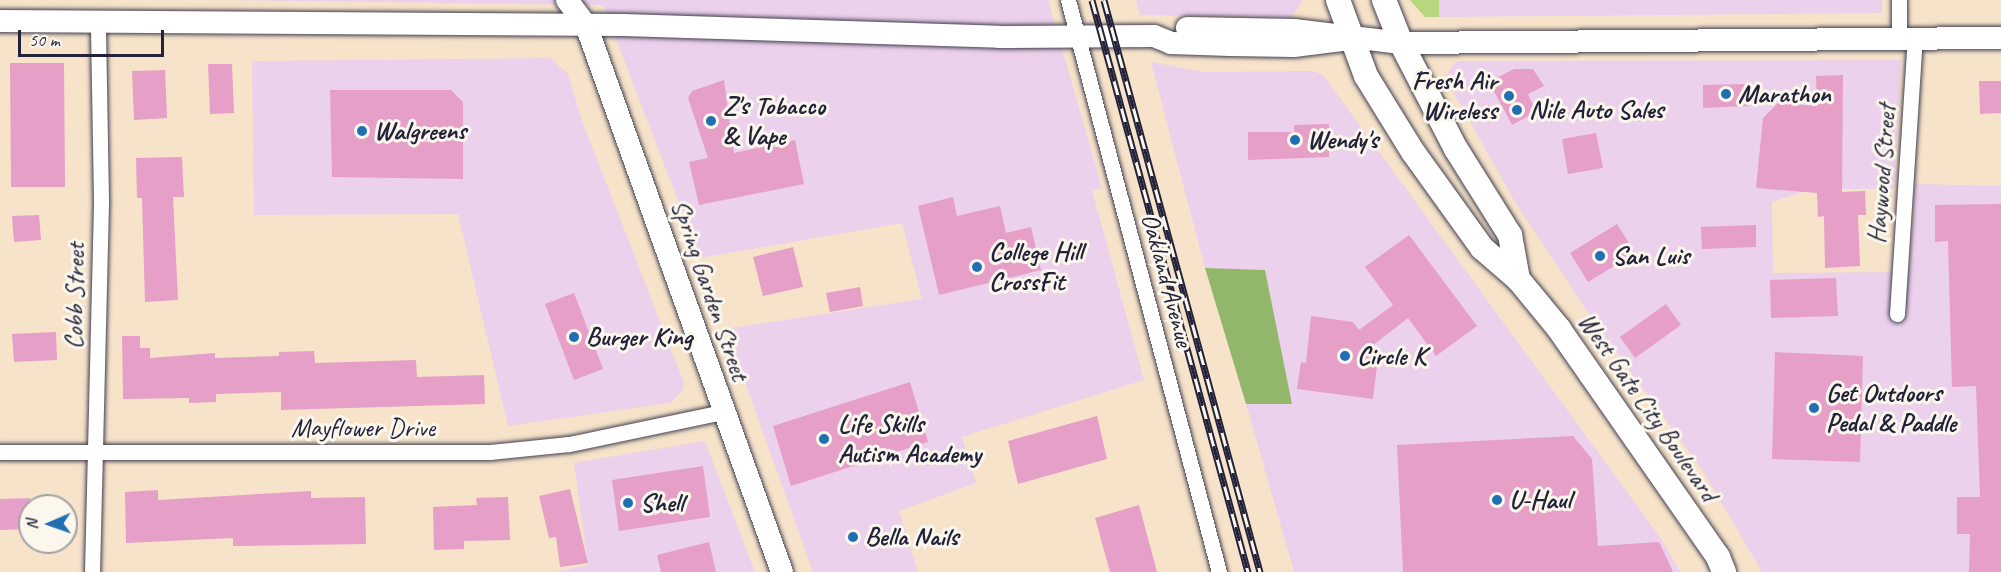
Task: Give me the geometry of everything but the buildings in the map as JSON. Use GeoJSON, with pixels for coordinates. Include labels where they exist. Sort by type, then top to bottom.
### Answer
{"type":"FeatureCollection","features":[{"type":"Feature","properties":{"kind":"main road","name":"Spring Garden Street"},"geometry":{"type":"LineString","coordinates":[[567,0],[586,25],[722,412],[782,572]]}},
{"type":"Feature","properties":{"kind":"main road","name":"Spring Garden Street"},"geometry":{"type":"LineString","coordinates":[[586,25],[590,0]]}},
{"type":"Feature","properties":{"kind":"main road","name":"West Gate City Boulevard"},"geometry":{"type":"LineString","coordinates":[[1338,0],[1350,39],[1366,76],[1444,197],[1482,248],[1518,279],[1559,329],[1718,556],[1724,572]]}},
{"type":"Feature","properties":{"kind":"main road","name":"West Gate City Boulevard"},"geometry":{"type":"LineString","coordinates":[[1384,0],[1401,43],[1456,149],[1510,236],[1518,279]]}},
{"type":"Feature","properties":{"kind":"main road"},"geometry":{"type":"LineString","coordinates":[[0,21],[586,25],[1077,36],[1154,36],[1172,28],[1294,30],[1350,39],[1401,43],[2001,38]]}},
{"type":"Feature","properties":{"kind":"street","name":"Oakland Avenue"},"geometry":{"type":"LineString","coordinates":[[1068,0],[1219,572]]}},
{"type":"Feature","properties":{"kind":"street","name":"Haywood Street"},"geometry":{"type":"LineString","coordinates":[[1897,314],[1907,37],[1899,0]]}},
{"type":"Feature","properties":{"kind":"street","name":"Cobb Street"},"geometry":{"type":"LineString","coordinates":[[93,572],[101,200],[98,21]]}},
{"type":"Feature","properties":{"kind":"street","name":"Mayflower Drive"},"geometry":{"type":"LineString","coordinates":[[0,452],[490,452],[569,444],[722,412]]}},
{"type":"Feature","properties":{"kind":"shaded area"},"geometry":{"type":"Polygon","coordinates":[[[224,0],[1048,0],[1102,188],[1092,190],[1144,380],[962,437],[976,483],[899,511],[918,572],[813,572],[726,329],[922,299],[902,223],[700,258],[603,5],[224,0]]]}},
{"type":"Feature","properties":{"kind":"shaded area"},"geometry":{"type":"Polygon","coordinates":[[[1136,0],[1303,1],[1291,17],[1140,15],[1136,0]]]}},
{"type":"Feature","properties":{"kind":"shaded area"},"geometry":{"type":"Polygon","coordinates":[[[1439,0],[1882,0],[1882,13],[1439,17],[1439,0]]]}},
{"type":"Feature","properties":{"kind":"shaded area"},"geometry":{"type":"Polygon","coordinates":[[[550,58],[568,74],[582,121],[684,383],[683,390],[670,403],[508,426],[458,214],[254,215],[252,61],[550,58]]]}},
{"type":"Feature","properties":{"kind":"shaded area"},"geometry":{"type":"Polygon","coordinates":[[[1901,60],[1894,189],[1811,189],[1772,202],[1773,273],[1910,272],[1915,184],[2001,186],[2001,572],[1762,572],[1703,471],[1595,323],[1515,202],[1445,77],[1455,62],[1461,61],[1901,60]]]}},
{"type":"Feature","properties":{"kind":"shaded area"},"geometry":{"type":"Polygon","coordinates":[[[1151,62],[1203,72],[1313,71],[1323,75],[1662,540],[1680,572],[1294,572],[1246,404],[1292,404],[1265,270],[1205,268],[1151,62]]]}},
{"type":"Feature","properties":{"kind":"shaded area"},"geometry":{"type":"Polygon","coordinates":[[[705,441],[755,572],[556,572],[588,565],[574,463],[705,441]]]}},
{"type":"Feature","properties":{"kind":"green space"},"geometry":{"type":"Polygon","coordinates":[[[1410,0],[1439,0],[1439,17],[1425,17],[1410,0]]]}},
{"type":"Feature","properties":{"kind":"green space"},"geometry":{"type":"Polygon","coordinates":[[[1205,268],[1265,270],[1292,404],[1246,404],[1205,268]]]}},
{"type":"Feature","properties":{"kind":"railway"},"geometry":{"type":"LineString","coordinates":[[1092,0],[1248,572]]}},
{"type":"Feature","properties":{"kind":"railway"},"geometry":{"type":"LineString","coordinates":[[1104,0],[1260,572]]}},
{"type":"Feature","properties":{"kind":"place","name":"Marathon"},"geometry":{"type":"Point","coordinates":[1726,94]}},
{"type":"Feature","properties":{"kind":"place","name":"Fresh Air Wireless"},"geometry":{"type":"Point","coordinates":[1509,96]}},
{"type":"Feature","properties":{"kind":"place","name":"Nile Auto Sales"},"geometry":{"type":"Point","coordinates":[1517,110]}},
{"type":"Feature","properties":{"kind":"place","name":"Z's Tobacco & Vape"},"geometry":{"type":"Point","coordinates":[711,121]}},
{"type":"Feature","properties":{"kind":"place","name":"Walgreens"},"geometry":{"type":"Point","coordinates":[362,131]}},
{"type":"Feature","properties":{"kind":"place","name":"Wendy's"},"geometry":{"type":"Point","coordinates":[1295,140]}},
{"type":"Feature","properties":{"kind":"place","name":"San Luis"},"geometry":{"type":"Point","coordinates":[1600,256]}},
{"type":"Feature","properties":{"kind":"place","name":"College Hill CrossFit"},"geometry":{"type":"Point","coordinates":[977,267]}},
{"type":"Feature","properties":{"kind":"place","name":"Burger King"},"geometry":{"type":"Point","coordinates":[574,337]}},
{"type":"Feature","properties":{"kind":"place","name":"Circle K"},"geometry":{"type":"Point","coordinates":[1345,356]}},
{"type":"Feature","properties":{"kind":"place","name":"Get Outdoors Pedal & Paddle"},"geometry":{"type":"Point","coordinates":[1814,408]}},
{"type":"Feature","properties":{"kind":"place","name":"Life Skills Autism Academy"},"geometry":{"type":"Point","coordinates":[824,439]}},
{"type":"Feature","properties":{"kind":"place","name":"U-Haul"},"geometry":{"type":"Point","coordinates":[1497,500]}},
{"type":"Feature","properties":{"kind":"place","name":"Shell"},"geometry":{"type":"Point","coordinates":[628,503]}},
{"type":"Feature","properties":{"kind":"place","name":"Bella Nails"},"geometry":{"type":"Point","coordinates":[853,537]}}]}
